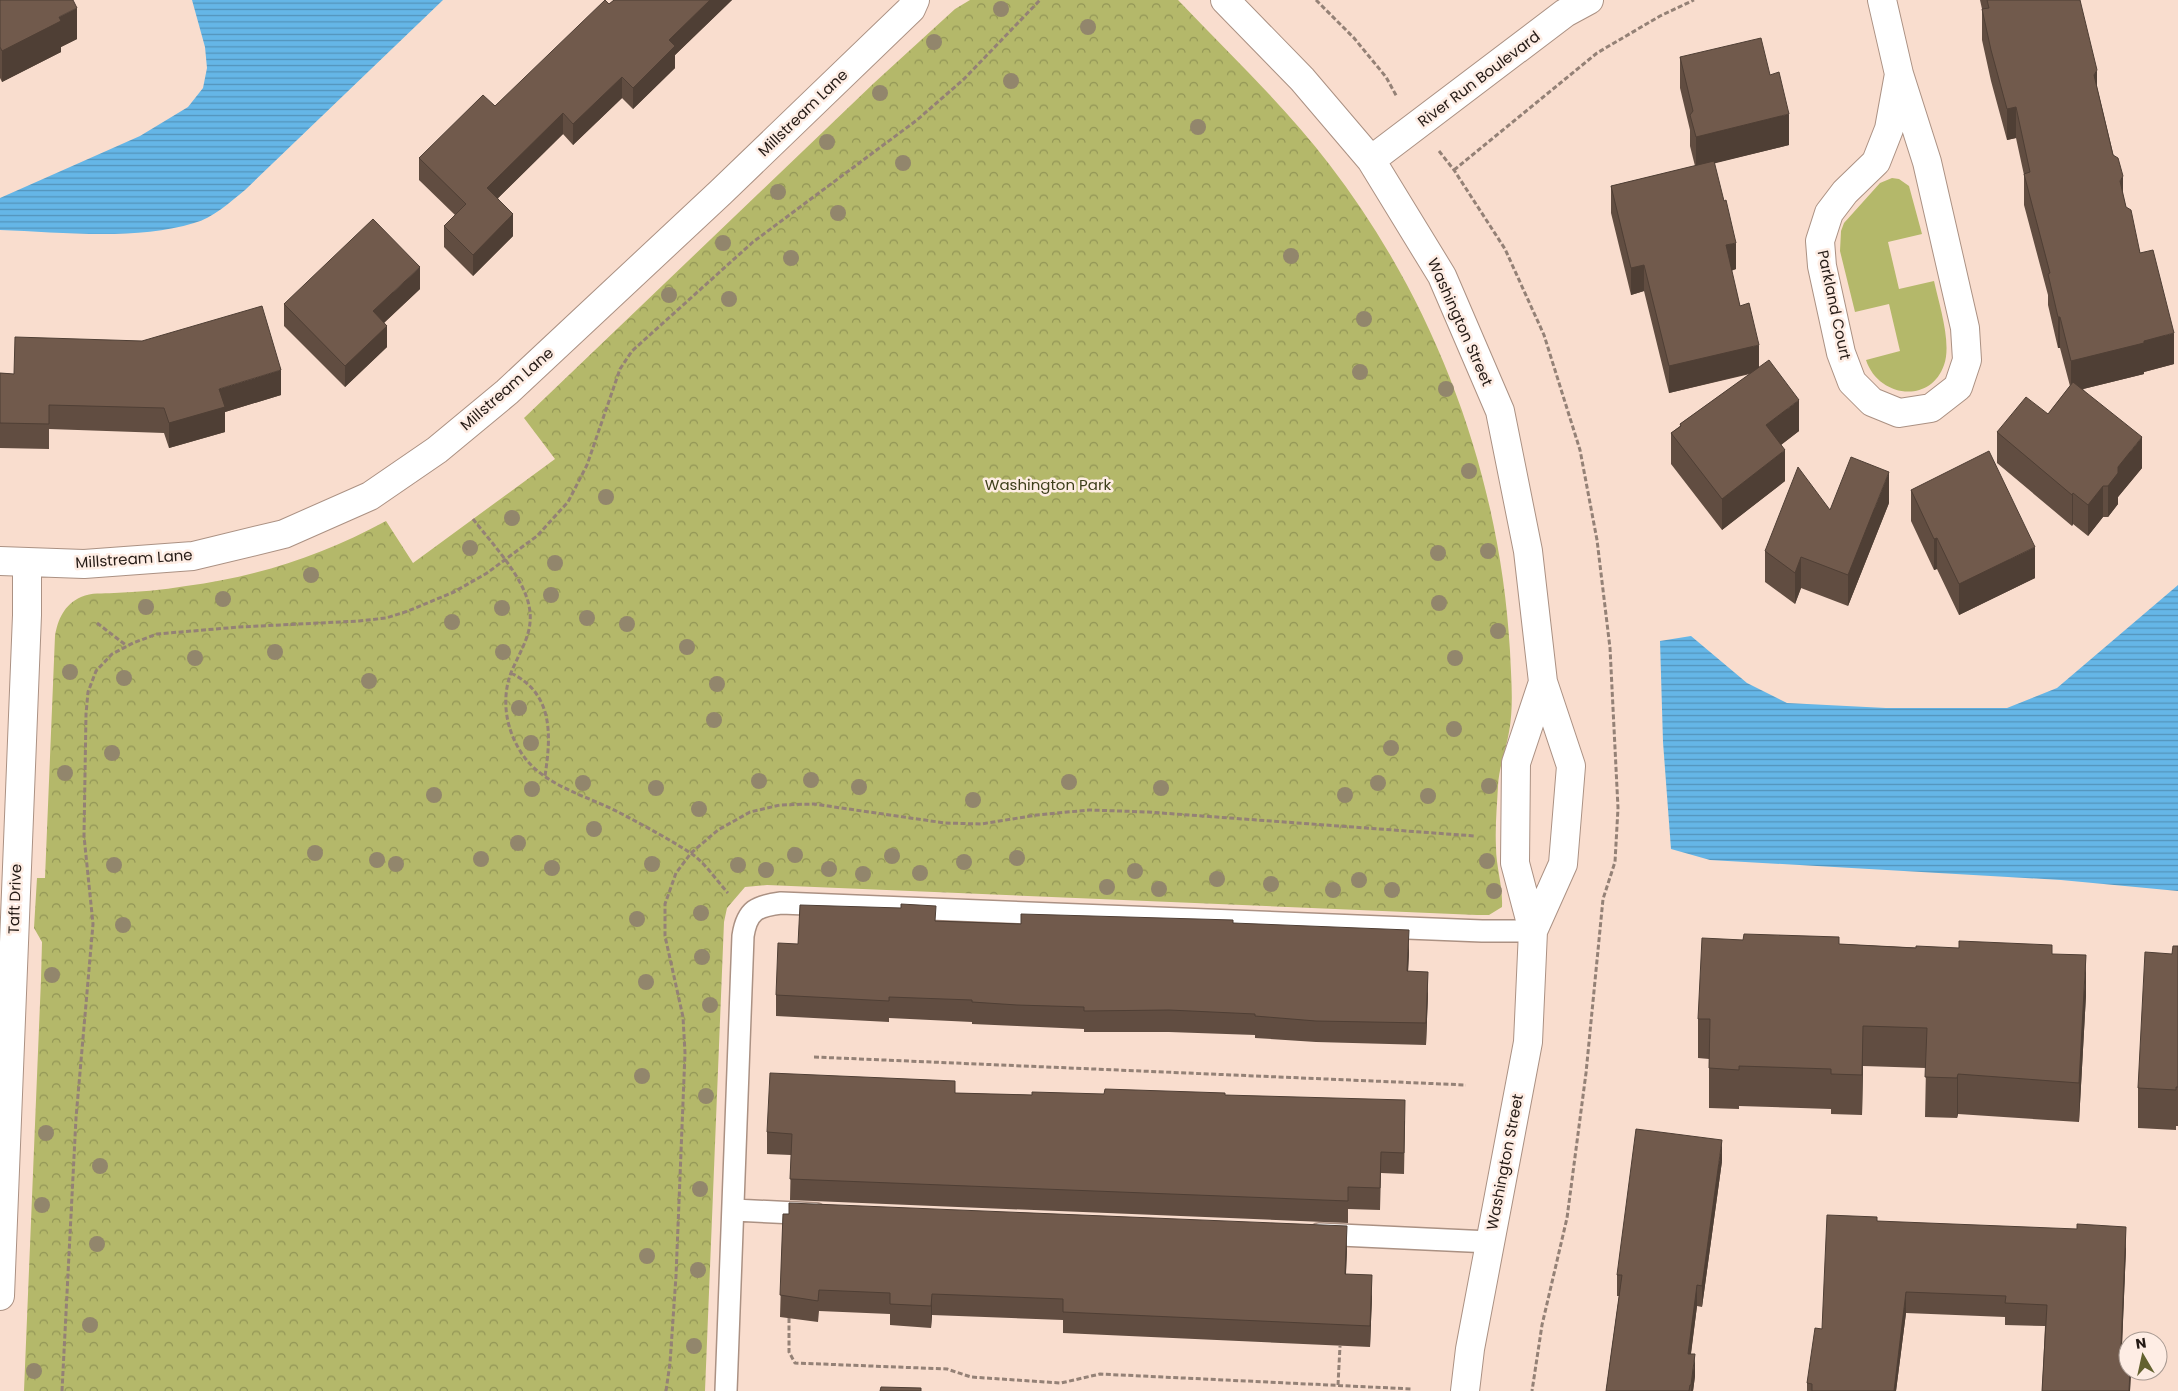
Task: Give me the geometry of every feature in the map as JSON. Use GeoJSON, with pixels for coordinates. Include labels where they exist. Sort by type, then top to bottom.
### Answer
{"type":"FeatureCollection","features":[{"type":"Feature","properties":{"kind":"street","name":"Washington Street"},"geometry":{"type":"LineString","coordinates":[[1225,0],[1302,79],[1371,160],[1442,276],[1500,411],[1528,551],[1542,682],[1571,766],[1563,864],[1533,931]]}},
{"type":"Feature","properties":{"kind":"street","name":"River Run Boulevard"},"geometry":{"type":"LineString","coordinates":[[1371,160],[1565,14],[1589,0]]}},
{"type":"Feature","properties":{"kind":"street","name":"Parkland Court"},"geometry":{"type":"LineString","coordinates":[[1882,0],[1899,74],[1927,162],[1965,328],[1967,360],[1958,387],[1931,408],[1899,413],[1872,402],[1852,382],[1841,353],[1822,266],[1820,241],[1829,213],[1845,192],[1876,162],[1889,129],[1899,74]]}},
{"type":"Feature","properties":{"kind":"street","name":"Millstream Lane"},"geometry":{"type":"LineString","coordinates":[[0,561],[84,564],[193,556],[284,534],[370,496],[437,450],[507,392],[919,3]]}},
{"type":"Feature","properties":{"kind":"street","name":"Taft Drive"},"geometry":{"type":"LineString","coordinates":[[0,1296],[3,1127],[27,615],[27,563]]}},
{"type":"Feature","properties":{"kind":"street","name":"Washington Street"},"geometry":{"type":"LineString","coordinates":[[1466,1391],[1470,1349],[1528,1042],[1533,931],[1515,863],[1516,764],[1542,682]]}},
{"type":"Feature","properties":{"kind":"lane"},"geometry":{"type":"LineString","coordinates":[[726,1391],[743,936],[745,923],[751,913],[763,905],[781,903],[1482,932],[1533,931]]}},
{"type":"Feature","properties":{"kind":"lane"},"geometry":{"type":"LineString","coordinates":[[734,1210],[834,1214]]}},
{"type":"Feature","properties":{"kind":"lane"},"geometry":{"type":"LineString","coordinates":[[1299,1233],[1490,1242]]}},
{"type":"Feature","properties":{"kind":"path"},"geometry":{"type":"LineString","coordinates":[[62,1391],[76,1118],[93,924],[84,836],[88,692],[96,671],[112,654],[157,634],[308,625],[386,618],[408,612],[454,592],[505,561],[537,536],[568,502],[587,465],[620,368],[632,351],[752,242],[917,120],[964,79],[1040,0]]}},
{"type":"Feature","properties":{"kind":"path"},"geometry":{"type":"LineString","coordinates":[[1316,0],[1354,38],[1386,77],[1396,96]]}},
{"type":"Feature","properties":{"kind":"path"},"geometry":{"type":"LineString","coordinates":[[1454,170],[1597,53],[1660,16],[1694,0]]}},
{"type":"Feature","properties":{"kind":"path"},"geometry":{"type":"LineString","coordinates":[[473,520],[518,580],[526,595],[530,612],[529,633],[507,683],[507,719],[519,751],[536,770],[563,787],[619,812],[692,853],[733,899]]}},
{"type":"Feature","properties":{"kind":"path"},"geometry":{"type":"LineString","coordinates":[[97,623],[127,646]]}},
{"type":"Feature","properties":{"kind":"path"},"geometry":{"type":"LineString","coordinates":[[512,672],[541,700],[550,736],[545,776]]}},
{"type":"Feature","properties":{"kind":"path"},"geometry":{"type":"LineString","coordinates":[[814,1057],[1466,1085]]}},
{"type":"Feature","properties":{"kind":"path"},"geometry":{"type":"LineString","coordinates":[[789,1318],[788,1352],[795,1363],[947,1369],[971,1377],[1061,1383],[1100,1374],[1412,1388]]}},
{"type":"Feature","properties":{"kind":"path"},"geometry":{"type":"LineString","coordinates":[[1338,1385],[1340,1346]]}},
{"type":"Feature","properties":{"kind":"green space","name":"Washington Park"},"geometry":{"type":"Polygon","coordinates":[[[970,0],[1178,0],[1275,100],[1312,142],[1367,218],[1401,274],[1431,333],[1456,394],[1477,456],[1493,520],[1504,585],[1512,701],[1511,722],[1499,779],[1496,816],[1496,854],[1502,907],[1489,915],[1477,915],[767,885],[745,887],[727,908],[724,922],[705,1391],[24,1391],[42,942],[34,928],[37,878],[45,878],[55,636],[58,624],[66,608],[75,600],[89,594],[177,587],[238,577],[264,570],[314,554],[386,521],[413,563],[555,459],[524,418],[874,83],[955,9],[970,0]]]}},
{"type":"Feature","properties":{"kind":"green space"},"geometry":{"type":"Polygon","coordinates":[[[1892,178],[1899,179],[1909,186],[1922,234],[1888,242],[1899,289],[1934,281],[1946,335],[1947,346],[1944,365],[1937,378],[1928,386],[1916,391],[1892,388],[1881,382],[1872,372],[1866,360],[1900,351],[1889,304],[1855,312],[1840,251],[1841,231],[1844,223],[1880,183],[1892,178]]]}},
{"type":"Feature","properties":{"kind":"water"},"geometry":{"type":"Polygon","coordinates":[[[192,0],[443,0],[245,190],[221,209],[201,221],[171,229],[123,234],[0,230],[0,198],[140,136],[188,107],[203,88],[207,68],[205,47],[192,0]]]}},
{"type":"Feature","properties":{"kind":"water"},"geometry":{"type":"Polygon","coordinates":[[[2178,585],[2178,891],[2061,880],[1710,860],[1671,849],[1663,742],[1660,641],[1691,636],[1747,683],[1787,703],[1886,708],[2007,708],[2057,688],[2178,585]]]}},
{"type":"Feature","properties":{"kind":"building"},"geometry":{"type":"Polygon","coordinates":[[[0,0],[73,0],[77,8],[59,17],[61,21],[2,51],[0,47],[0,0]]]}},
{"type":"Feature","properties":{"kind":"building"},"geometry":{"type":"Polygon","coordinates":[[[605,0],[609,4],[614,0],[710,0],[669,40],[675,46],[633,88],[622,77],[573,124],[563,113],[487,188],[513,214],[473,255],[444,226],[466,204],[419,158],[483,95],[495,106],[605,0]]]}},
{"type":"Feature","properties":{"kind":"building"},"geometry":{"type":"Polygon","coordinates":[[[1987,0],[2080,0],[2097,70],[2094,75],[2113,155],[2118,158],[2123,176],[2120,181],[2126,207],[2131,210],[2140,253],[2153,250],[2174,333],[2144,341],[2144,343],[2071,361],[2060,317],[2058,317],[2048,274],[2050,273],[2024,174],[2030,172],[2016,107],[2007,109],[1991,50],[1982,9],[1989,8],[1987,0]]]}},
{"type":"Feature","properties":{"kind":"building"},"geometry":{"type":"Polygon","coordinates":[[[1761,38],[1770,75],[1779,72],[1789,114],[1696,137],[1690,115],[1693,111],[1680,57],[1761,38]]]}},
{"type":"Feature","properties":{"kind":"building"},"geometry":{"type":"Polygon","coordinates":[[[1714,161],[1736,243],[1726,245],[1740,306],[1749,303],[1759,345],[1669,366],[1644,265],[1631,268],[1611,186],[1714,161]]]}},
{"type":"Feature","properties":{"kind":"building"},"geometry":{"type":"Polygon","coordinates":[[[373,219],[420,267],[373,311],[387,326],[345,366],[284,304],[373,219]]]}},
{"type":"Feature","properties":{"kind":"building"},"geometry":{"type":"Polygon","coordinates":[[[262,306],[281,370],[219,389],[225,407],[169,423],[164,408],[49,405],[49,424],[0,423],[0,373],[14,374],[15,337],[142,341],[262,306]]]}},
{"type":"Feature","properties":{"kind":"building"},"geometry":{"type":"Polygon","coordinates":[[[1769,360],[1799,400],[1766,425],[1785,450],[1722,499],[1671,433],[1681,426],[1680,424],[1769,360]]]}},
{"type":"Feature","properties":{"kind":"building"},"geometry":{"type":"Polygon","coordinates":[[[2073,382],[2142,437],[2118,467],[2118,473],[2108,486],[2103,486],[2088,505],[2073,493],[2072,495],[1997,432],[2026,397],[2048,414],[2073,382]]]}},
{"type":"Feature","properties":{"kind":"building"},"geometry":{"type":"Polygon","coordinates":[[[1989,451],[2035,547],[1959,584],[1937,538],[1934,539],[1911,490],[1989,451]]]}},
{"type":"Feature","properties":{"kind":"building"},"geometry":{"type":"Polygon","coordinates":[[[1851,457],[1889,472],[1848,575],[1801,557],[1795,573],[1765,551],[1798,467],[1830,510],[1851,457]]]}},
{"type":"Feature","properties":{"kind":"building"},"geometry":{"type":"Polygon","coordinates":[[[901,904],[936,906],[935,921],[1021,924],[1021,914],[1233,920],[1233,923],[1409,930],[1407,971],[1428,972],[1426,1023],[1316,1021],[1255,1016],[1255,1014],[1169,1010],[1084,1011],[1084,1007],[1017,1005],[972,1002],[972,1000],[889,997],[889,1001],[776,995],[778,943],[798,944],[800,905],[901,908],[901,904]]]}},
{"type":"Feature","properties":{"kind":"building"},"geometry":{"type":"Polygon","coordinates":[[[1744,934],[1839,937],[1839,944],[1916,948],[1916,946],[1959,948],[1959,941],[2052,945],[2052,954],[2086,955],[2079,1083],[1958,1074],[1957,1078],[1925,1077],[1927,1028],[1863,1026],[1862,1075],[1831,1074],[1831,1069],[1739,1066],[1739,1070],[1709,1068],[1710,1019],[1698,1019],[1702,938],[1743,940],[1744,934]]]}},
{"type":"Feature","properties":{"kind":"building"},"geometry":{"type":"Polygon","coordinates":[[[2173,946],[2178,946],[2178,1087],[2176,1087],[2176,1090],[2138,1088],[2145,952],[2172,954],[2173,946]]]}},
{"type":"Feature","properties":{"kind":"building"},"geometry":{"type":"Polygon","coordinates":[[[770,1073],[955,1081],[955,1093],[1032,1095],[1032,1092],[1104,1094],[1105,1089],[1225,1093],[1225,1095],[1405,1100],[1404,1153],[1381,1152],[1380,1188],[1348,1187],[1348,1201],[790,1179],[792,1134],[767,1132],[770,1073]]]}},
{"type":"Feature","properties":{"kind":"building"},"geometry":{"type":"Polygon","coordinates":[[[1636,1129],[1722,1140],[1702,1286],[1697,1285],[1688,1354],[1695,1354],[1689,1391],[1606,1391],[1622,1275],[1617,1275],[1636,1129]]]}},
{"type":"Feature","properties":{"kind":"building"},"geometry":{"type":"Polygon","coordinates":[[[789,1203],[1347,1226],[1345,1274],[1372,1275],[1370,1326],[1063,1312],[1063,1299],[932,1294],[931,1306],[890,1304],[890,1293],[819,1290],[818,1301],[780,1295],[783,1214],[789,1214],[789,1203]]]}},
{"type":"Feature","properties":{"kind":"building"},"geometry":{"type":"Polygon","coordinates":[[[1827,1215],[1877,1217],[1877,1221],[2077,1229],[2077,1224],[2126,1227],[2122,1331],[2118,1331],[2118,1381],[2130,1381],[2129,1391],[2042,1391],[2047,1305],[2005,1303],[2006,1296],[1906,1292],[1894,1391],[1812,1391],[1812,1384],[1807,1383],[1815,1328],[1822,1329],[1827,1215]]]}},
{"type":"Feature","properties":{"kind":"building"},"geometry":{"type":"Polygon","coordinates":[[[881,1387],[921,1388],[921,1391],[880,1391],[881,1387]]]}}]}
